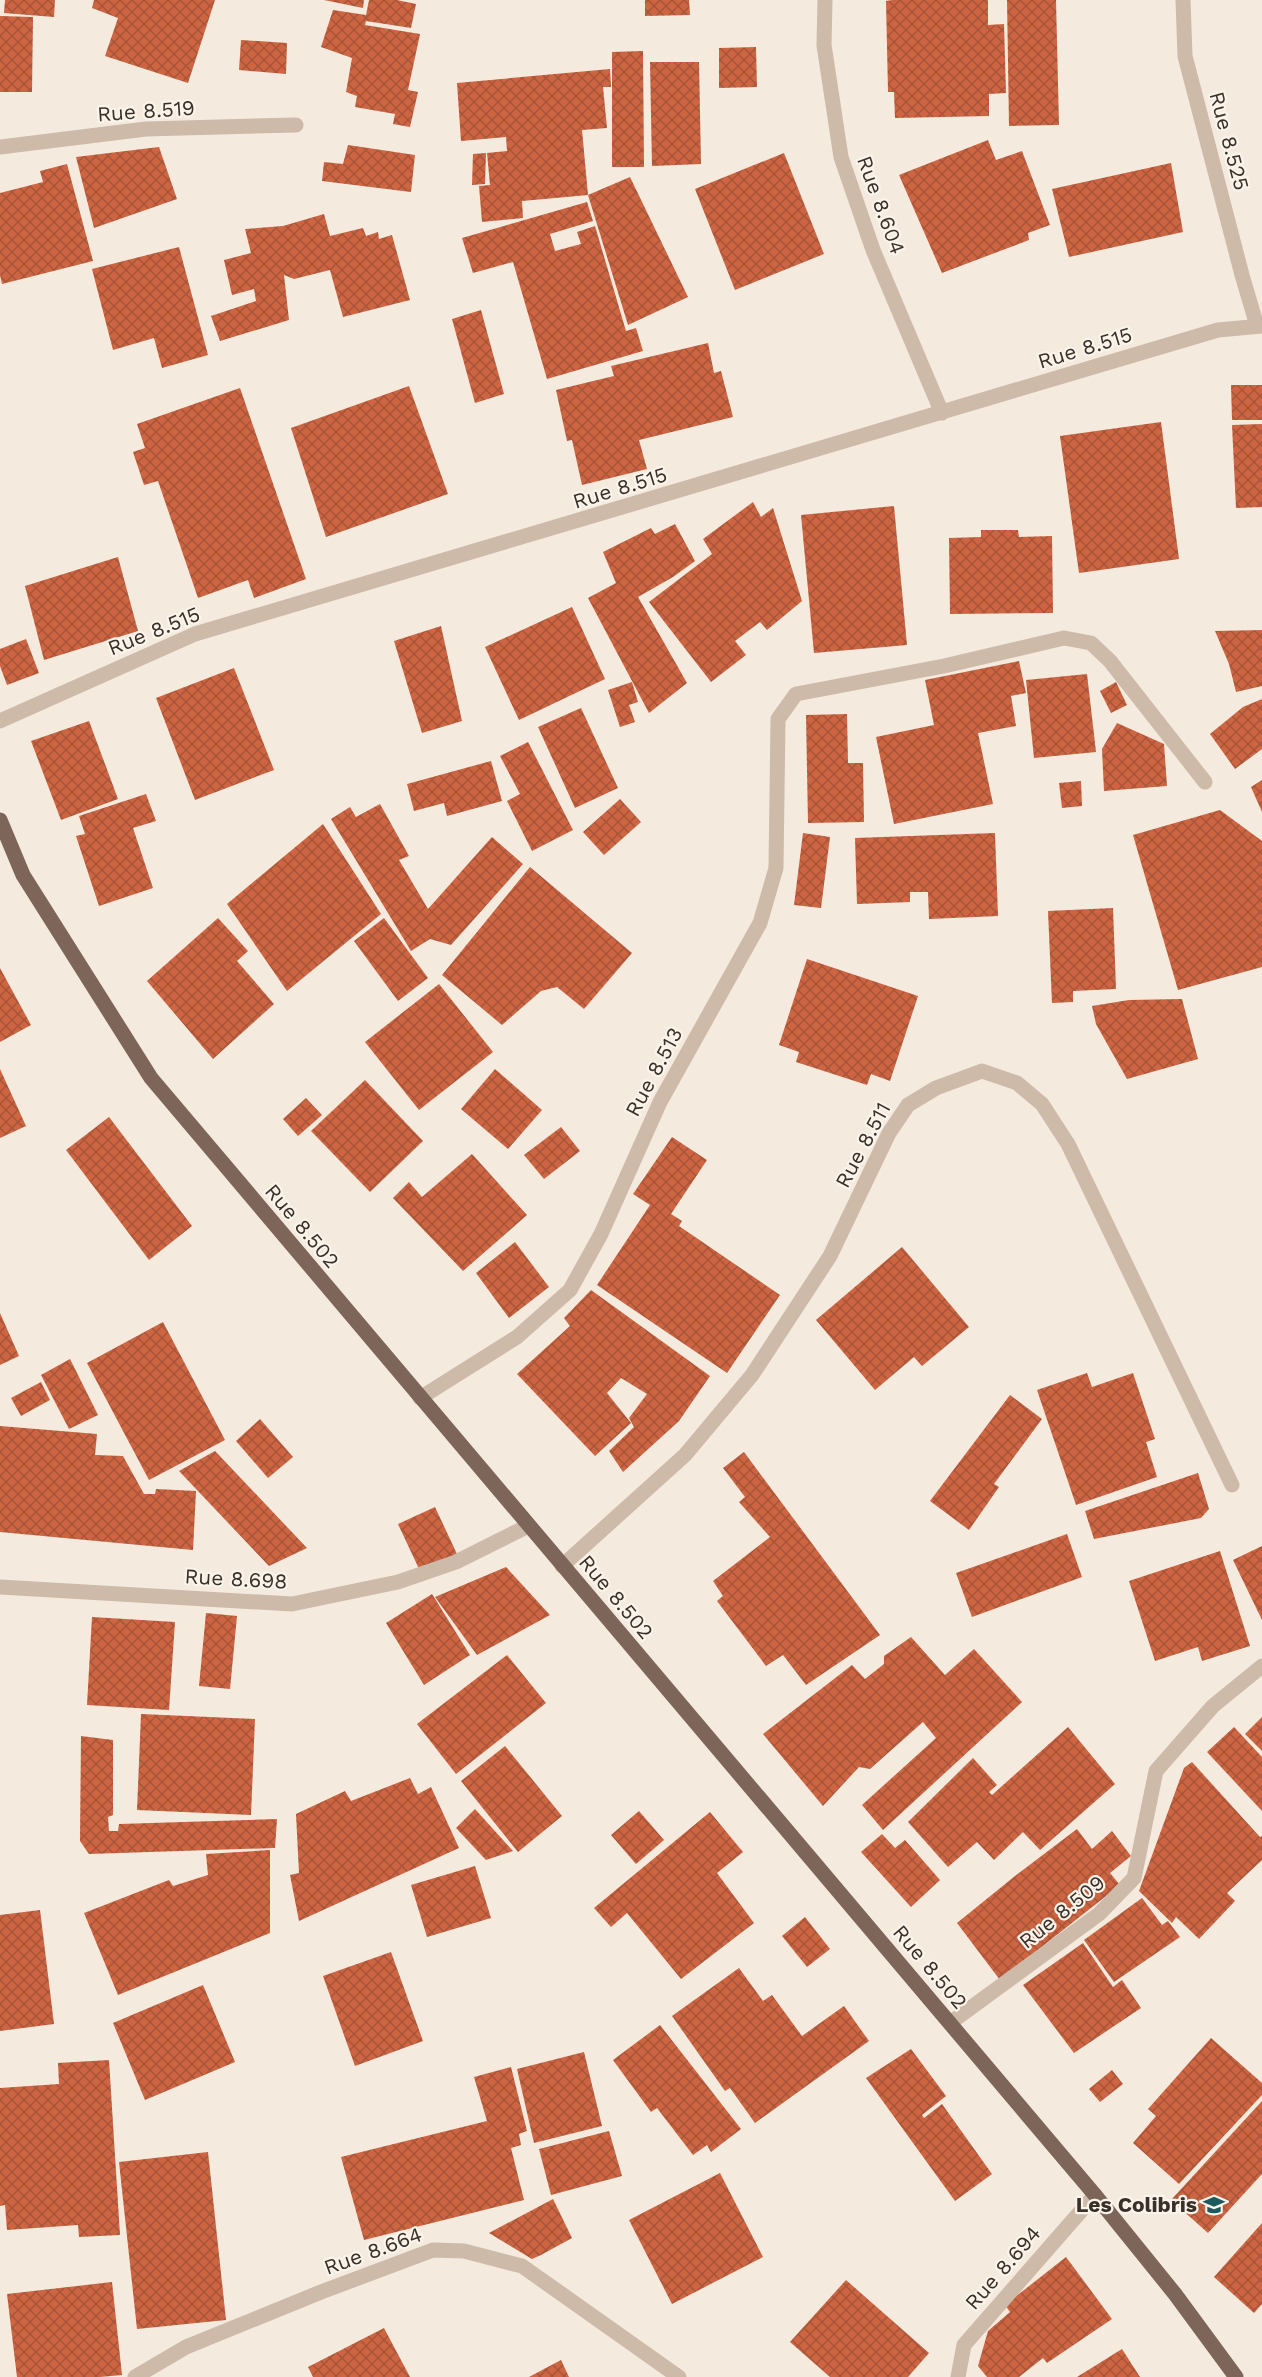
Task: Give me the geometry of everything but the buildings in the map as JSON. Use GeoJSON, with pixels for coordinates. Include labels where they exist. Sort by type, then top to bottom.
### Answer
{"type":"FeatureCollection","features":[{"type":"Feature","properties":{"kind":"main road","name":"Rue 8.502"},"geometry":{"type":"LineString","coordinates":[[0,819],[23,875],[151,1078],[1095,2195],[1175,2294],[1236,2377]]}},
{"type":"Feature","properties":{"kind":"street","name":"Rue 8.604"},"geometry":{"type":"LineString","coordinates":[[825,0],[824,45],[841,157],[873,250],[942,413]]}},
{"type":"Feature","properties":{"kind":"street","name":"Rue 8.525"},"geometry":{"type":"LineString","coordinates":[[1183,0],[1185,56],[1242,276],[1260,326]]}},
{"type":"Feature","properties":{"kind":"street","name":"Rue 8.519"},"geometry":{"type":"LineString","coordinates":[[0,147],[146,129],[296,125]]}},
{"type":"Feature","properties":{"kind":"street","name":"Rue 8.515"},"geometry":{"type":"LineString","coordinates":[[0,721],[195,634],[1218,330],[1260,326]]}},
{"type":"Feature","properties":{"kind":"street","name":"Rue 8.513"},"geometry":{"type":"LineString","coordinates":[[420,1398],[517,1336],[570,1290],[601,1234],[660,1102],[760,923],[776,868],[778,719],[795,694],[944,666],[1064,638],[1091,643],[1110,660],[1205,782]]}},
{"type":"Feature","properties":{"kind":"street","name":"Rue 8.511"},"geometry":{"type":"LineString","coordinates":[[562,1566],[685,1455],[752,1375],[830,1256],[889,1133],[908,1105],[936,1088],[982,1071],[1017,1083],[1042,1104],[1068,1144],[1232,1485]]}},
{"type":"Feature","properties":{"kind":"street","name":"Rue 8.698"},"geometry":{"type":"LineString","coordinates":[[0,1587],[292,1604],[398,1582],[456,1562],[528,1526]]}},
{"type":"Feature","properties":{"kind":"street","name":"Rue 8.509"},"geometry":{"type":"LineString","coordinates":[[950,2023],[1099,1914],[1134,1878],[1156,1771],[1213,1706],[1262,1666]]}},
{"type":"Feature","properties":{"kind":"street","name":"Rue 8.694"},"geometry":{"type":"LineString","coordinates":[[958,2377],[964,2345],[1095,2195]]}},
{"type":"Feature","properties":{"kind":"street","name":"Rue 8.664"},"geometry":{"type":"LineString","coordinates":[[135,2377],[186,2347],[321,2292],[433,2250],[464,2251],[522,2266],[679,2377]]}},
{"type":"Feature","properties":{"kind":"place","name":"Les Colibris"},"geometry":{"type":"Point","coordinates":[1214,2205]}}]}
